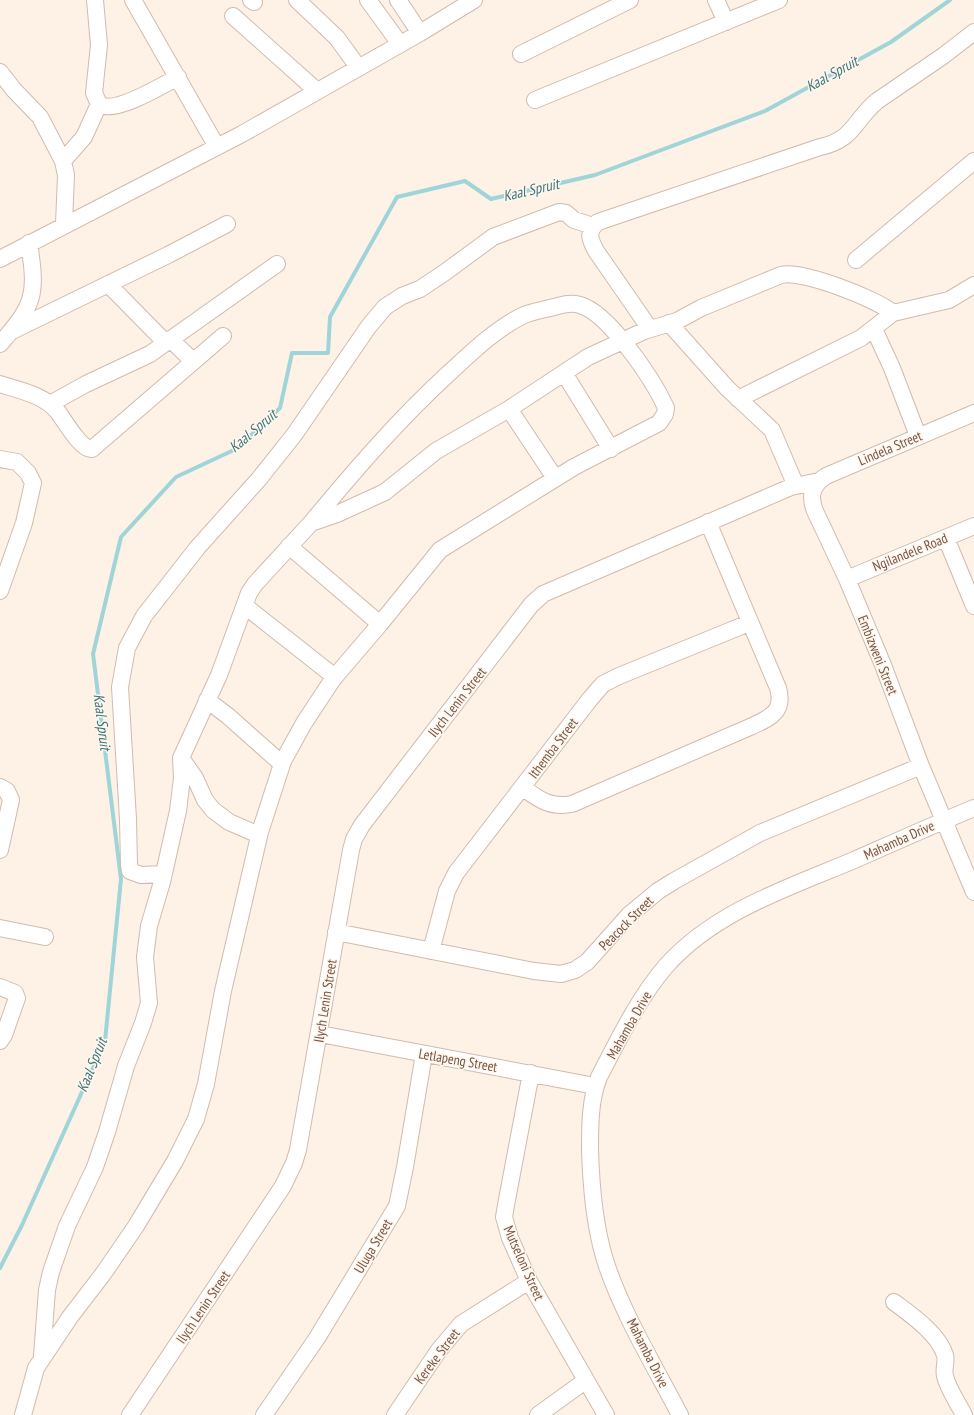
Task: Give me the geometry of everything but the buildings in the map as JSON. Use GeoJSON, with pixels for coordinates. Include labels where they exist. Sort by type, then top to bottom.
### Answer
{"type":"FeatureCollection","features":[{"type":"Feature","properties":{"kind":"street"},"geometry":{"type":"LineString","coordinates":[[95,0],[99,46],[94,93],[99,104],[107,107],[118,105],[135,99],[178,77]]}},
{"type":"Feature","properties":{"kind":"street"},"geometry":{"type":"LineString","coordinates":[[133,0],[217,146]]}},
{"type":"Feature","properties":{"kind":"street"},"geometry":{"type":"LineString","coordinates":[[298,0],[337,38],[358,67]]}},
{"type":"Feature","properties":{"kind":"street"},"geometry":{"type":"LineString","coordinates":[[368,0],[400,44]]}},
{"type":"Feature","properties":{"kind":"street"},"geometry":{"type":"LineString","coordinates":[[398,0],[420,33]]}},
{"type":"Feature","properties":{"kind":"street"},"geometry":{"type":"LineString","coordinates":[[0,259],[64,224],[217,146],[420,33],[474,0]]}},
{"type":"Feature","properties":{"kind":"street"},"geometry":{"type":"LineString","coordinates":[[521,54],[630,0]]}},
{"type":"Feature","properties":{"kind":"street"},"geometry":{"type":"LineString","coordinates":[[716,0],[726,22]]}},
{"type":"Feature","properties":{"kind":"street"},"geometry":{"type":"LineString","coordinates":[[535,100],[779,0]]}},
{"type":"Feature","properties":{"kind":"street"},"geometry":{"type":"LineString","coordinates":[[233,16],[316,91]]}},
{"type":"Feature","properties":{"kind":"street"},"geometry":{"type":"LineString","coordinates":[[650,329],[596,251],[590,238],[591,229],[593,226],[598,222],[820,147],[834,144],[848,134],[866,112],[878,101],[943,56],[974,32]]}},
{"type":"Feature","properties":{"kind":"street"},"geometry":{"type":"LineString","coordinates":[[1,76],[42,120],[63,161],[66,175],[64,224]]}},
{"type":"Feature","properties":{"kind":"street"},"geometry":{"type":"LineString","coordinates":[[63,161],[84,137],[99,104]]}},
{"type":"Feature","properties":{"kind":"street"},"geometry":{"type":"LineString","coordinates":[[856,260],[974,161]]}},
{"type":"Feature","properties":{"kind":"street"},"geometry":{"type":"LineString","coordinates":[[164,874],[136,875],[130,871],[128,865],[128,819],[120,687],[127,648],[144,616],[198,547],[259,479],[284,448],[368,326],[385,307],[402,296],[420,289],[444,273],[484,242],[513,229],[559,212],[566,213],[574,220],[593,226]]}},
{"type":"Feature","properties":{"kind":"street"},"geometry":{"type":"LineString","coordinates":[[12,331],[226,224]]}},
{"type":"Feature","properties":{"kind":"street"},"geometry":{"type":"LineString","coordinates":[[0,344],[12,331],[29,306],[33,294],[32,265],[29,243]]}},
{"type":"Feature","properties":{"kind":"street"},"geometry":{"type":"LineString","coordinates":[[50,404],[86,384],[140,359],[277,264]]}},
{"type":"Feature","properties":{"kind":"street"},"geometry":{"type":"LineString","coordinates":[[311,523],[348,510],[385,492],[436,451],[509,410],[596,353],[623,340],[668,323],[781,274],[790,273],[808,276],[860,295],[880,304],[892,313]]}},
{"type":"Feature","properties":{"kind":"street"},"geometry":{"type":"LineString","coordinates":[[108,284],[168,341],[193,361]]}},
{"type":"Feature","properties":{"kind":"street"},"geometry":{"type":"LineString","coordinates":[[738,399],[861,338],[892,313],[949,300],[974,285]]}},
{"type":"Feature","properties":{"kind":"street"},"geometry":{"type":"LineString","coordinates":[[22,1415],[34,1372],[42,1357],[136,1226],[175,1161],[196,1119],[206,1084],[226,977],[259,835],[282,764],[304,723],[334,677],[380,624],[440,550],[555,478],[659,422],[666,411],[664,403],[623,340],[592,311],[577,304],[563,305],[531,313],[512,322],[473,351],[412,408],[255,584],[245,606],[219,675],[181,758],[182,778],[178,811],[164,874],[150,918],[146,942],[145,957],[149,1003],[143,1023],[128,1060],[95,1168],[67,1226],[51,1272],[47,1290],[42,1357]]}},
{"type":"Feature","properties":{"kind":"street"},"geometry":{"type":"LineString","coordinates":[[668,323],[738,399],[772,430],[796,486]]}},
{"type":"Feature","properties":{"kind":"street"},"geometry":{"type":"LineString","coordinates":[[874,329],[892,368],[918,436]]}},
{"type":"Feature","properties":{"kind":"street"},"geometry":{"type":"LineString","coordinates":[[0,384],[38,397],[50,404],[80,443],[86,448],[92,449],[223,336]]}},
{"type":"Feature","properties":{"kind":"street"},"geometry":{"type":"LineString","coordinates":[[564,373],[611,449]]}},
{"type":"Feature","properties":{"kind":"street"},"geometry":{"type":"LineString","coordinates":[[509,410],[555,478]]}},
{"type":"Feature","properties":{"kind":"street","name":"Lindela Street"},"geometry":{"type":"LineString","coordinates":[[796,486],[816,486],[835,471],[974,413]]}},
{"type":"Feature","properties":{"kind":"street"},"geometry":{"type":"LineString","coordinates":[[0,459],[17,462],[28,473],[33,483],[20,537],[0,591]]}},
{"type":"Feature","properties":{"kind":"street","name":"Ilych Lenin Street"},"geometry":{"type":"LineString","coordinates":[[130,1415],[239,1254],[288,1178],[298,1150],[320,1034],[351,850],[357,832],[531,605],[550,590],[796,486]]}},
{"type":"Feature","properties":{"kind":"street","name":"Embizweni Street"},"geometry":{"type":"LineString","coordinates":[[816,486],[811,499],[815,511],[847,579],[883,665],[921,766],[971,875],[974,892]]}},
{"type":"Feature","properties":{"kind":"street"},"geometry":{"type":"LineString","coordinates":[[523,788],[549,804],[557,806],[572,804],[772,716],[779,705],[779,693],[708,522]]}},
{"type":"Feature","properties":{"kind":"street","name":"Ngilandele Road"},"geometry":{"type":"LineString","coordinates":[[847,579],[974,526]]}},
{"type":"Feature","properties":{"kind":"street"},"geometry":{"type":"LineString","coordinates":[[946,538],[974,606]]}},
{"type":"Feature","properties":{"kind":"street"},"geometry":{"type":"LineString","coordinates":[[289,546],[380,624]]}},
{"type":"Feature","properties":{"kind":"street"},"geometry":{"type":"LineString","coordinates":[[245,606],[334,677]]}},
{"type":"Feature","properties":{"kind":"street","name":"Ithemba Street"},"geometry":{"type":"LineString","coordinates":[[431,950],[447,891],[451,882],[583,707],[607,682],[749,622]]}},
{"type":"Feature","properties":{"kind":"street"},"geometry":{"type":"LineString","coordinates":[[207,700],[228,716],[282,764]]}},
{"type":"Feature","properties":{"kind":"street"},"geometry":{"type":"LineString","coordinates":[[181,758],[195,778],[205,800],[213,810],[229,822],[259,835]]}},
{"type":"Feature","properties":{"kind":"street","name":"Peacock Street"},"geometry":{"type":"LineString","coordinates":[[336,932],[553,974],[561,974],[574,970],[587,962],[629,915],[669,883],[760,833],[921,766]]}},
{"type":"Feature","properties":{"kind":"street"},"geometry":{"type":"LineString","coordinates":[[0,787],[7,791],[10,800],[0,850]]}},
{"type":"Feature","properties":{"kind":"street","name":"Mahamba Drive"},"geometry":{"type":"LineString","coordinates":[[680,1415],[622,1302],[605,1261],[598,1231],[590,1172],[590,1136],[595,1086],[632,1014],[646,991],[671,962],[699,936],[746,907],[974,808]]}},
{"type":"Feature","properties":{"kind":"street"},"geometry":{"type":"LineString","coordinates":[[0,928],[45,937]]}},
{"type":"Feature","properties":{"kind":"street"},"geometry":{"type":"LineString","coordinates":[[0,987],[15,993],[17,998],[4,1035],[0,1041]]}},
{"type":"Feature","properties":{"kind":"street","name":"Letlapeng Street"},"geometry":{"type":"LineString","coordinates":[[320,1034],[595,1086]]}},
{"type":"Feature","properties":{"kind":"street","name":"Uluga Street"},"geometry":{"type":"LineString","coordinates":[[264,1415],[328,1321],[397,1206],[406,1167],[424,1054]]}},
{"type":"Feature","properties":{"kind":"street","name":"Mutseloni Street"},"geometry":{"type":"LineString","coordinates":[[531,1073],[504,1216],[510,1238],[529,1281],[585,1381],[606,1415]]}},
{"type":"Feature","properties":{"kind":"street","name":"Kereke Street"},"geometry":{"type":"LineString","coordinates":[[395,1415],[439,1350],[461,1324],[529,1281]]}},
{"type":"Feature","properties":{"kind":"street"},"geometry":{"type":"LineString","coordinates":[[894,1302],[919,1321],[942,1349],[946,1359],[944,1371],[946,1380],[964,1415]]}},
{"type":"Feature","properties":{"kind":"street"},"geometry":{"type":"LineString","coordinates":[[538,1415],[585,1381]]}},
{"type":"Feature","properties":{"kind":"waterway","name":"Kaal Spruit"},"geometry":{"type":"LineString","coordinates":[[0,1268],[22,1225],[105,1041],[121,879],[93,654],[121,537],[176,477],[236,449],[280,408],[292,353],[328,353],[330,317],[397,197],[465,181],[491,199],[595,175],[765,111],[891,42],[950,0]]}}]}
